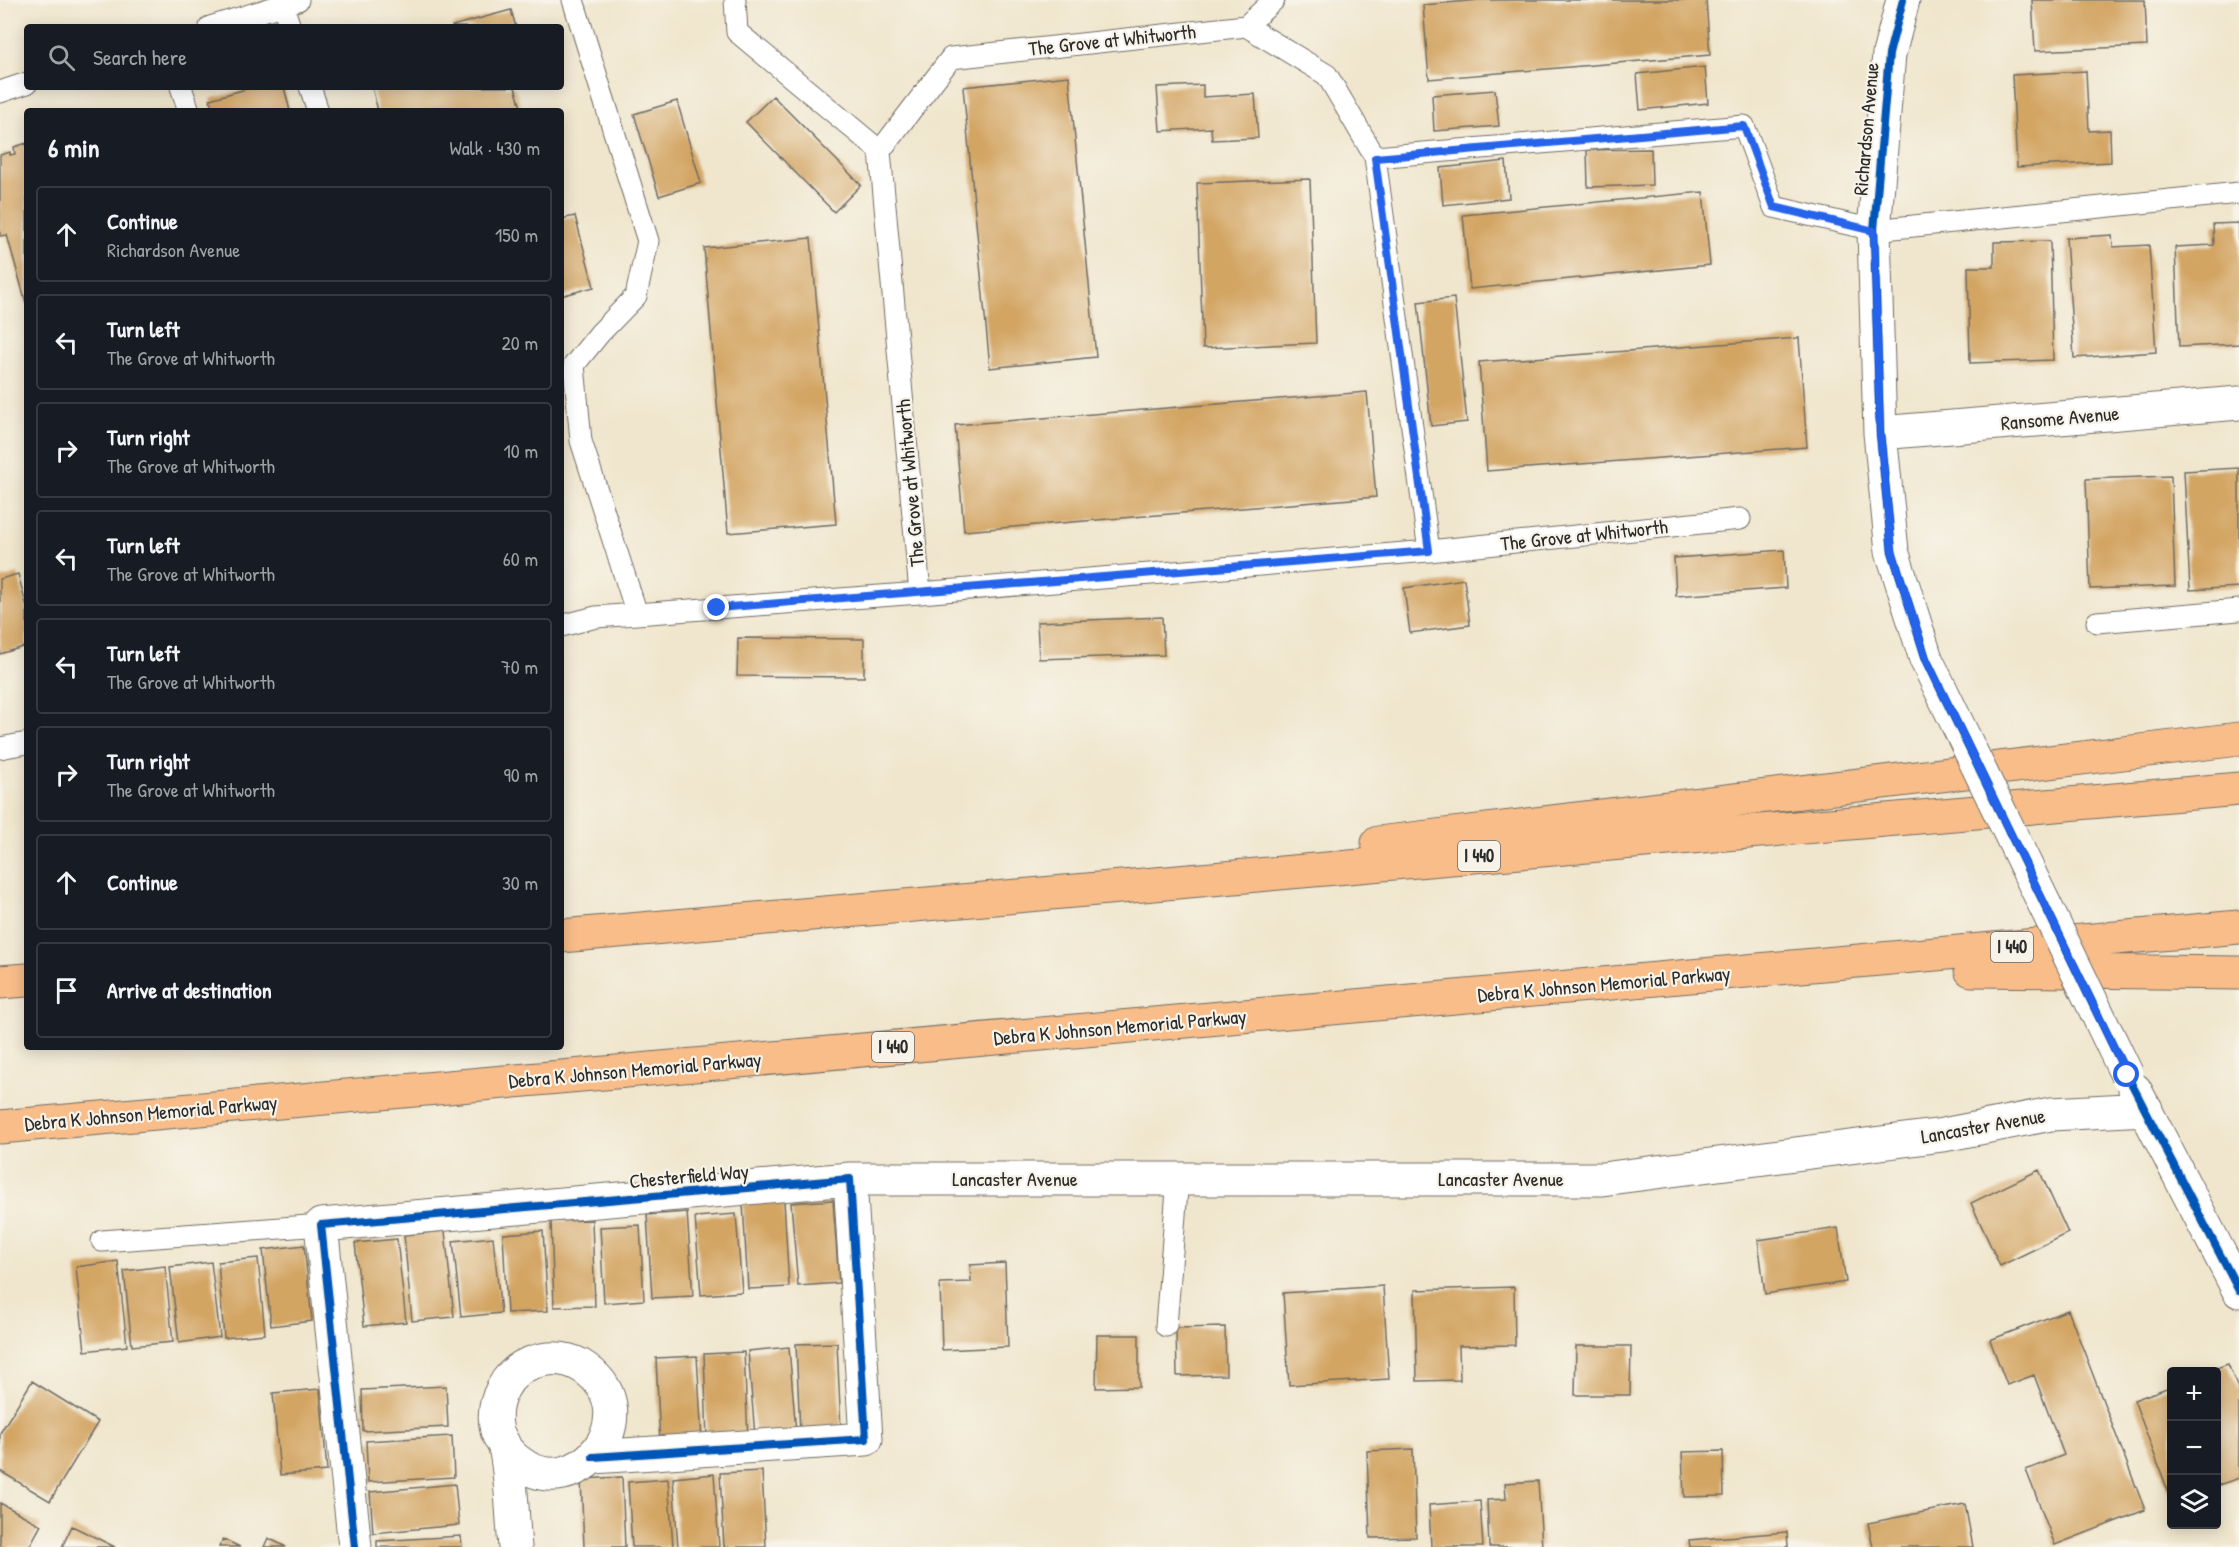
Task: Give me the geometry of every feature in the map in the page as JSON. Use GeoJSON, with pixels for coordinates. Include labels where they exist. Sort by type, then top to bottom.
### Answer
{"type":"FeatureCollection","features":[{"type":"Feature","properties":{"kind":"highway"},"geometry":{"type":"LineString","coordinates":[[718,923],[2239,739]]}},
{"type":"Feature","properties":{"kind":"highway","name":"I 440"},"geometry":{"type":"LineString","coordinates":[[564,936],[2239,789]]}},
{"type":"Feature","properties":{"kind":"highway","name":"Debra K Johnson Memorial Parkway"},"geometry":{"type":"LineString","coordinates":[[0,1127],[2239,927]]}},
{"type":"Feature","properties":{"kind":"highway"},"geometry":{"type":"LineString","coordinates":[[1786,968],[2239,973]]}},
{"type":"Feature","properties":{"kind":"highway"},"geometry":{"type":"LineString","coordinates":[[0,982],[24,980]]}},
{"type":"Feature","properties":{"kind":"street","name":"Richardson Avenue"},"geometry":{"type":"LineString","coordinates":[[1903,0],[1889,54],[1874,231],[1880,433],[1892,551],[1926,659],[2127,1075],[2239,1291]]}},
{"type":"Feature","properties":{"kind":"street","name":"Ransome Avenue"},"geometry":{"type":"LineString","coordinates":[[1880,433],[2239,403]]}},
{"type":"Feature","properties":{"kind":"street","name":"Lancaster Avenue"},"geometry":{"type":"LineString","coordinates":[[850,1179],[1602,1179],[1943,1135],[2051,1114],[2146,1109]]}},
{"type":"Feature","properties":{"kind":"street","name":"Chesterfield Way"},"geometry":{"type":"LineString","coordinates":[[321,1225],[850,1179]]}},
{"type":"Feature","properties":{"kind":"street"},"geometry":{"type":"LineString","coordinates":[[594,1457],[866,1439],[850,1179]]}},
{"type":"Feature","properties":{"kind":"street"},"geometry":{"type":"LineString","coordinates":[[321,1225],[355,1547]]}},
{"type":"Feature","properties":{"kind":"street"},"geometry":{"type":"LineString","coordinates":[[544,1359],[562,1359],[580,1364],[594,1375],[605,1390],[610,1407],[610,1425],[604,1443],[594,1457],[577,1468],[558,1474],[538,1472],[520,1464],[506,1450],[497,1432],[495,1412],[500,1393],[511,1376],[527,1364],[544,1359]]}},
{"type":"Feature","properties":{"kind":"street"},"geometry":{"type":"LineString","coordinates":[[506,1450],[516,1547]]}},
{"type":"Feature","properties":{"kind":"lane"},"geometry":{"type":"LineString","coordinates":[[573,0],[648,241],[636,296],[600,333],[574,365],[581,441],[637,614]]}},
{"type":"Feature","properties":{"kind":"lane"},"geometry":{"type":"LineString","coordinates":[[735,0],[737,32],[880,151]]}},
{"type":"Feature","properties":{"kind":"lane"},"geometry":{"type":"LineString","coordinates":[[1274,0],[1246,26],[1327,75],[1375,158],[1429,551]]}},
{"type":"Feature","properties":{"kind":"lane"},"geometry":{"type":"LineString","coordinates":[[219,24],[287,2],[290,24]]}},
{"type":"Feature","properties":{"kind":"lane","name":"The Grove at Whitworth"},"geometry":{"type":"LineString","coordinates":[[1246,26],[951,57],[880,151],[920,593],[1429,551],[1740,519]]}},
{"type":"Feature","properties":{"kind":"lane"},"geometry":{"type":"LineString","coordinates":[[0,92],[24,84]]}},
{"type":"Feature","properties":{"kind":"lane"},"geometry":{"type":"LineString","coordinates":[[182,90],[188,108]]}},
{"type":"Feature","properties":{"kind":"lane"},"geometry":{"type":"LineString","coordinates":[[311,90],[317,108]]}},
{"type":"Feature","properties":{"kind":"lane"},"geometry":{"type":"LineString","coordinates":[[1375,158],[1744,126],[1774,207],[1874,231],[2239,194]]}},
{"type":"Feature","properties":{"kind":"lane"},"geometry":{"type":"LineString","coordinates":[[564,625],[596,617],[920,593]]}},
{"type":"Feature","properties":{"kind":"lane"},"geometry":{"type":"LineString","coordinates":[[2097,622],[2239,610]]}},
{"type":"Feature","properties":{"kind":"lane"},"geometry":{"type":"LineString","coordinates":[[0,748],[24,744]]}},
{"type":"Feature","properties":{"kind":"lane"},"geometry":{"type":"LineString","coordinates":[[1166,1326],[1178,1179]]}},
{"type":"Feature","properties":{"kind":"lane"},"geometry":{"type":"LineString","coordinates":[[102,1241],[321,1225]]}},
{"type":"Feature","properties":{"kind":"building"},"geometry":{"type":"Polygon","coordinates":[[[1480,0],[1706,0],[1710,55],[1429,79],[1423,5],[1480,0]]]}},
{"type":"Feature","properties":{"kind":"building"},"geometry":{"type":"Polygon","coordinates":[[[2032,0],[2145,0],[2147,46],[2035,51],[2032,0]]]}},
{"type":"Feature","properties":{"kind":"building"},"geometry":{"type":"Polygon","coordinates":[[[511,10],[515,24],[459,24],[511,10]]]}},
{"type":"Feature","properties":{"kind":"building"},"geometry":{"type":"Polygon","coordinates":[[[1705,67],[1708,103],[1640,110],[1637,74],[1705,67]]]}},
{"type":"Feature","properties":{"kind":"building"},"geometry":{"type":"Polygon","coordinates":[[[2086,71],[2089,131],[2110,130],[2111,162],[2017,167],[2012,75],[2086,71]]]}},
{"type":"Feature","properties":{"kind":"building"},"geometry":{"type":"Polygon","coordinates":[[[1069,76],[1096,357],[990,368],[963,87],[1069,76]]]}},
{"type":"Feature","properties":{"kind":"building"},"geometry":{"type":"Polygon","coordinates":[[[1203,85],[1203,97],[1255,94],[1258,138],[1212,140],[1211,128],[1160,131],[1157,87],[1203,85]]]}},
{"type":"Feature","properties":{"kind":"building"},"geometry":{"type":"Polygon","coordinates":[[[242,90],[285,90],[289,108],[212,108],[210,99],[242,90]]]}},
{"type":"Feature","properties":{"kind":"building"},"geometry":{"type":"Polygon","coordinates":[[[373,90],[516,90],[521,108],[377,108],[373,90]]]}},
{"type":"Feature","properties":{"kind":"building"},"geometry":{"type":"Polygon","coordinates":[[[1495,90],[1499,126],[1434,131],[1432,95],[1495,90]]]}},
{"type":"Feature","properties":{"kind":"building"},"geometry":{"type":"Polygon","coordinates":[[[773,96],[861,185],[834,212],[746,122],[773,96]]]}},
{"type":"Feature","properties":{"kind":"building"},"geometry":{"type":"Polygon","coordinates":[[[677,101],[701,183],[659,196],[634,114],[677,101]]]}},
{"type":"Feature","properties":{"kind":"building"},"geometry":{"type":"Polygon","coordinates":[[[24,144],[24,296],[7,235],[0,236],[0,155],[10,152],[10,155],[15,154],[14,147],[24,144]]]}},
{"type":"Feature","properties":{"kind":"building"},"geometry":{"type":"Polygon","coordinates":[[[1651,149],[1652,185],[1588,187],[1587,150],[1651,149]]]}},
{"type":"Feature","properties":{"kind":"building"},"geometry":{"type":"Polygon","coordinates":[[[1506,161],[1509,198],[1443,205],[1440,168],[1506,161]]]}},
{"type":"Feature","properties":{"kind":"building"},"geometry":{"type":"Polygon","coordinates":[[[1310,179],[1316,343],[1203,348],[1197,183],[1310,179]]]}},
{"type":"Feature","properties":{"kind":"building"},"geometry":{"type":"Polygon","coordinates":[[[1703,192],[1710,265],[1470,289],[1463,215],[1703,192]]]}},
{"type":"Feature","properties":{"kind":"building"},"geometry":{"type":"Polygon","coordinates":[[[575,216],[594,287],[564,295],[564,218],[575,216]]]}},
{"type":"Feature","properties":{"kind":"building"},"geometry":{"type":"Polygon","coordinates":[[[2239,223],[2239,344],[2179,347],[2175,247],[2214,245],[2213,224],[2239,223]]]}},
{"type":"Feature","properties":{"kind":"building"},"geometry":{"type":"Polygon","coordinates":[[[2112,235],[2113,247],[2149,245],[2156,352],[2074,358],[2066,238],[2112,235]]]}},
{"type":"Feature","properties":{"kind":"building"},"geometry":{"type":"Polygon","coordinates":[[[811,238],[836,524],[728,533],[704,248],[811,238]]]}},
{"type":"Feature","properties":{"kind":"building"},"geometry":{"type":"Polygon","coordinates":[[[2050,241],[2053,360],[1970,363],[1968,267],[1994,267],[1994,242],[2050,241]]]}},
{"type":"Feature","properties":{"kind":"building"},"geometry":{"type":"Polygon","coordinates":[[[1454,298],[1467,422],[1431,426],[1418,302],[1454,298]]]}},
{"type":"Feature","properties":{"kind":"building"},"geometry":{"type":"Polygon","coordinates":[[[1799,338],[1807,447],[1487,471],[1479,362],[1799,338]]]}},
{"type":"Feature","properties":{"kind":"building"},"geometry":{"type":"Polygon","coordinates":[[[1367,392],[1376,497],[964,531],[955,425],[1367,392]]]}},
{"type":"Feature","properties":{"kind":"building"},"geometry":{"type":"Polygon","coordinates":[[[2239,468],[2239,587],[2190,590],[2184,471],[2239,468]]]}},
{"type":"Feature","properties":{"kind":"building"},"geometry":{"type":"Polygon","coordinates":[[[2171,476],[2175,586],[2090,589],[2086,479],[2171,476]]]}},
{"type":"Feature","properties":{"kind":"building"},"geometry":{"type":"Polygon","coordinates":[[[1784,550],[1786,588],[1676,596],[1674,558],[1784,550]]]}},
{"type":"Feature","properties":{"kind":"building"},"geometry":{"type":"Polygon","coordinates":[[[18,574],[24,597],[24,647],[0,654],[0,579],[18,574]]]}},
{"type":"Feature","properties":{"kind":"building"},"geometry":{"type":"Polygon","coordinates":[[[1464,579],[1470,625],[1410,633],[1404,588],[1464,579]]]}},
{"type":"Feature","properties":{"kind":"building"},"geometry":{"type":"Polygon","coordinates":[[[1162,617],[1164,655],[1039,659],[1037,622],[1162,617]]]}},
{"type":"Feature","properties":{"kind":"building"},"geometry":{"type":"Polygon","coordinates":[[[738,638],[864,639],[864,677],[737,676],[738,638]]]}},
{"type":"Feature","properties":{"kind":"building"},"geometry":{"type":"Polygon","coordinates":[[[2039,1170],[2068,1233],[2000,1266],[1971,1203],[2039,1170]]]}},
{"type":"Feature","properties":{"kind":"building"},"geometry":{"type":"Polygon","coordinates":[[[833,1200],[839,1283],[798,1286],[791,1203],[833,1200]]]}},
{"type":"Feature","properties":{"kind":"building"},"geometry":{"type":"Polygon","coordinates":[[[784,1201],[789,1287],[748,1289],[743,1204],[784,1201]]]}},
{"type":"Feature","properties":{"kind":"building"},"geometry":{"type":"Polygon","coordinates":[[[687,1212],[693,1296],[652,1298],[647,1215],[687,1212]]]}},
{"type":"Feature","properties":{"kind":"building"},"geometry":{"type":"Polygon","coordinates":[[[736,1214],[742,1292],[701,1295],[695,1217],[736,1214]]]}},
{"type":"Feature","properties":{"kind":"building"},"geometry":{"type":"Polygon","coordinates":[[[592,1220],[595,1306],[554,1307],[551,1221],[592,1220]]]}},
{"type":"Feature","properties":{"kind":"building"},"geometry":{"type":"Polygon","coordinates":[[[640,1225],[644,1300],[604,1303],[600,1227],[640,1225]]]}},
{"type":"Feature","properties":{"kind":"building"},"geometry":{"type":"Polygon","coordinates":[[[1838,1228],[1846,1282],[1765,1294],[1758,1240],[1838,1228]]]}},
{"type":"Feature","properties":{"kind":"building"},"geometry":{"type":"Polygon","coordinates":[[[445,1231],[454,1317],[412,1321],[404,1235],[445,1231]]]}},
{"type":"Feature","properties":{"kind":"building"},"geometry":{"type":"Polygon","coordinates":[[[543,1231],[548,1311],[507,1313],[503,1234],[543,1231]]]}},
{"type":"Feature","properties":{"kind":"building"},"geometry":{"type":"Polygon","coordinates":[[[493,1237],[501,1313],[461,1317],[453,1241],[493,1237]]]}},
{"type":"Feature","properties":{"kind":"building"},"geometry":{"type":"Polygon","coordinates":[[[397,1239],[406,1322],[364,1326],[355,1243],[397,1239]]]}},
{"type":"Feature","properties":{"kind":"building"},"geometry":{"type":"Polygon","coordinates":[[[304,1245],[312,1321],[271,1326],[263,1250],[304,1245]]]}},
{"type":"Feature","properties":{"kind":"building"},"geometry":{"type":"Polygon","coordinates":[[[258,1258],[265,1334],[224,1338],[218,1262],[258,1258]]]}},
{"type":"Feature","properties":{"kind":"building"},"geometry":{"type":"Polygon","coordinates":[[[118,1261],[127,1346],[85,1351],[76,1267],[118,1261]]]}},
{"type":"Feature","properties":{"kind":"building"},"geometry":{"type":"Polygon","coordinates":[[[211,1262],[220,1337],[179,1343],[170,1267],[211,1262]]]}},
{"type":"Feature","properties":{"kind":"building"},"geometry":{"type":"Polygon","coordinates":[[[1005,1263],[1008,1347],[942,1350],[940,1283],[971,1282],[970,1265],[1005,1263]]]}},
{"type":"Feature","properties":{"kind":"building"},"geometry":{"type":"Polygon","coordinates":[[[165,1266],[173,1342],[132,1346],[124,1271],[165,1266]]]}},
{"type":"Feature","properties":{"kind":"building"},"geometry":{"type":"Polygon","coordinates":[[[1383,1286],[1389,1379],[1289,1385],[1283,1293],[1383,1286]]]}},
{"type":"Feature","properties":{"kind":"building"},"geometry":{"type":"Polygon","coordinates":[[[1514,1287],[1515,1345],[1459,1346],[1460,1380],[1417,1381],[1415,1290],[1514,1287]]]}},
{"type":"Feature","properties":{"kind":"building"},"geometry":{"type":"Polygon","coordinates":[[[2068,1310],[2145,1510],[2055,1545],[2026,1470],[2064,1455],[2034,1375],[2007,1385],[1990,1340],[2068,1310]]]}},
{"type":"Feature","properties":{"kind":"building"},"geometry":{"type":"Polygon","coordinates":[[[1225,1327],[1226,1375],[1177,1376],[1176,1328],[1225,1327]]]}},
{"type":"Feature","properties":{"kind":"building"},"geometry":{"type":"Polygon","coordinates":[[[1097,1335],[1139,1335],[1139,1387],[1096,1388],[1097,1335]]]}},
{"type":"Feature","properties":{"kind":"building"},"geometry":{"type":"Polygon","coordinates":[[[837,1343],[841,1430],[800,1432],[796,1344],[837,1343]]]}},
{"type":"Feature","properties":{"kind":"building"},"geometry":{"type":"Polygon","coordinates":[[[1576,1346],[1631,1346],[1630,1395],[1575,1395],[1576,1346]]]}},
{"type":"Feature","properties":{"kind":"building"},"geometry":{"type":"Polygon","coordinates":[[[789,1347],[796,1432],[755,1436],[748,1351],[789,1347]]]}},
{"type":"Feature","properties":{"kind":"building"},"geometry":{"type":"Polygon","coordinates":[[[744,1352],[748,1439],[707,1440],[704,1354],[744,1352]]]}},
{"type":"Feature","properties":{"kind":"building"},"geometry":{"type":"Polygon","coordinates":[[[697,1356],[702,1441],[660,1444],[656,1358],[697,1356]]]}},
{"type":"Feature","properties":{"kind":"building"},"geometry":{"type":"Polygon","coordinates":[[[2228,1364],[2239,1391],[2239,1478],[2221,1484],[2221,1367],[2228,1364]]]}},
{"type":"Feature","properties":{"kind":"building"},"geometry":{"type":"Polygon","coordinates":[[[32,1381],[98,1422],[50,1501],[0,1471],[0,1433],[32,1381]]]}},
{"type":"Feature","properties":{"kind":"building"},"geometry":{"type":"Polygon","coordinates":[[[446,1386],[448,1427],[363,1431],[362,1390],[446,1386]]]}},
{"type":"Feature","properties":{"kind":"building"},"geometry":{"type":"Polygon","coordinates":[[[2167,1388],[2167,1488],[2134,1400],[2167,1388]]]}},
{"type":"Feature","properties":{"kind":"building"},"geometry":{"type":"Polygon","coordinates":[[[320,1389],[327,1471],[280,1475],[273,1393],[320,1389]]]}},
{"type":"Feature","properties":{"kind":"building"},"geometry":{"type":"Polygon","coordinates":[[[452,1436],[454,1477],[368,1482],[366,1441],[452,1436]]]}},
{"type":"Feature","properties":{"kind":"building"},"geometry":{"type":"Polygon","coordinates":[[[1413,1449],[1416,1537],[1370,1538],[1367,1451],[1413,1449]]]}},
{"type":"Feature","properties":{"kind":"building"},"geometry":{"type":"Polygon","coordinates":[[[1723,1451],[1724,1496],[1684,1497],[1682,1452],[1723,1451]]]}},
{"type":"Feature","properties":{"kind":"building"},"geometry":{"type":"Polygon","coordinates":[[[762,1471],[766,1547],[724,1547],[720,1473],[762,1471]]]}},
{"type":"Feature","properties":{"kind":"building"},"geometry":{"type":"Polygon","coordinates":[[[714,1474],[719,1547],[678,1547],[673,1478],[714,1474]]]}},
{"type":"Feature","properties":{"kind":"building"},"geometry":{"type":"Polygon","coordinates":[[[622,1477],[625,1547],[584,1547],[581,1479],[622,1477]]]}},
{"type":"Feature","properties":{"kind":"building"},"geometry":{"type":"Polygon","coordinates":[[[668,1479],[673,1547],[632,1547],[628,1482],[668,1479]]]}},
{"type":"Feature","properties":{"kind":"building"},"geometry":{"type":"Polygon","coordinates":[[[1538,1481],[1542,1547],[1489,1547],[1487,1500],[1506,1499],[1505,1483],[1538,1481]]]}},
{"type":"Feature","properties":{"kind":"building"},"geometry":{"type":"Polygon","coordinates":[[[455,1484],[459,1525],[373,1533],[370,1492],[455,1484]]]}},
{"type":"Feature","properties":{"kind":"building"},"geometry":{"type":"Polygon","coordinates":[[[1480,1501],[1483,1547],[1431,1547],[1429,1505],[1480,1501]]]}},
{"type":"Feature","properties":{"kind":"building"},"geometry":{"type":"Polygon","coordinates":[[[0,1503],[41,1525],[29,1547],[0,1547],[0,1503]]]}},
{"type":"Feature","properties":{"kind":"building"},"geometry":{"type":"Polygon","coordinates":[[[1965,1504],[1973,1547],[1873,1547],[1868,1523],[1965,1504]]]}},
{"type":"Feature","properties":{"kind":"building"},"geometry":{"type":"Polygon","coordinates":[[[72,1526],[115,1547],[62,1547],[72,1526]]]}},
{"type":"Feature","properties":{"kind":"building"},"geometry":{"type":"Polygon","coordinates":[[[1787,1532],[1788,1547],[1690,1547],[1689,1540],[1787,1532]]]}},
{"type":"Feature","properties":{"kind":"building"},"geometry":{"type":"Polygon","coordinates":[[[461,1536],[462,1547],[377,1547],[377,1541],[461,1536]]]}},
{"type":"Feature","properties":{"kind":"building"},"geometry":{"type":"Polygon","coordinates":[[[268,1538],[286,1547],[264,1547],[268,1538]]]}},
{"type":"Feature","properties":{"kind":"building"},"geometry":{"type":"Polygon","coordinates":[[[223,1539],[240,1547],[219,1547],[223,1539]]]}},
{"type":"Feature","properties":{"kind":"cycle path"},"geometry":{"type":"LineString","coordinates":[[1903,0],[1889,54],[1874,230],[1880,433],[1892,551],[1926,659],[2127,1075],[2239,1291]]}},
{"type":"Feature","properties":{"kind":"cycle path"},"geometry":{"type":"LineString","coordinates":[[355,1547],[321,1225],[850,1179],[866,1439],[593,1457]]}},
{"type":"Feature","properties":{"kind":"route"},"geometry":{"type":"LineString","coordinates":[[717,608],[1429,551],[1375,158],[1744,126],[1774,207],[1874,231],[1880,433],[1892,551],[1926,659],[2127,1075]]}}]}
